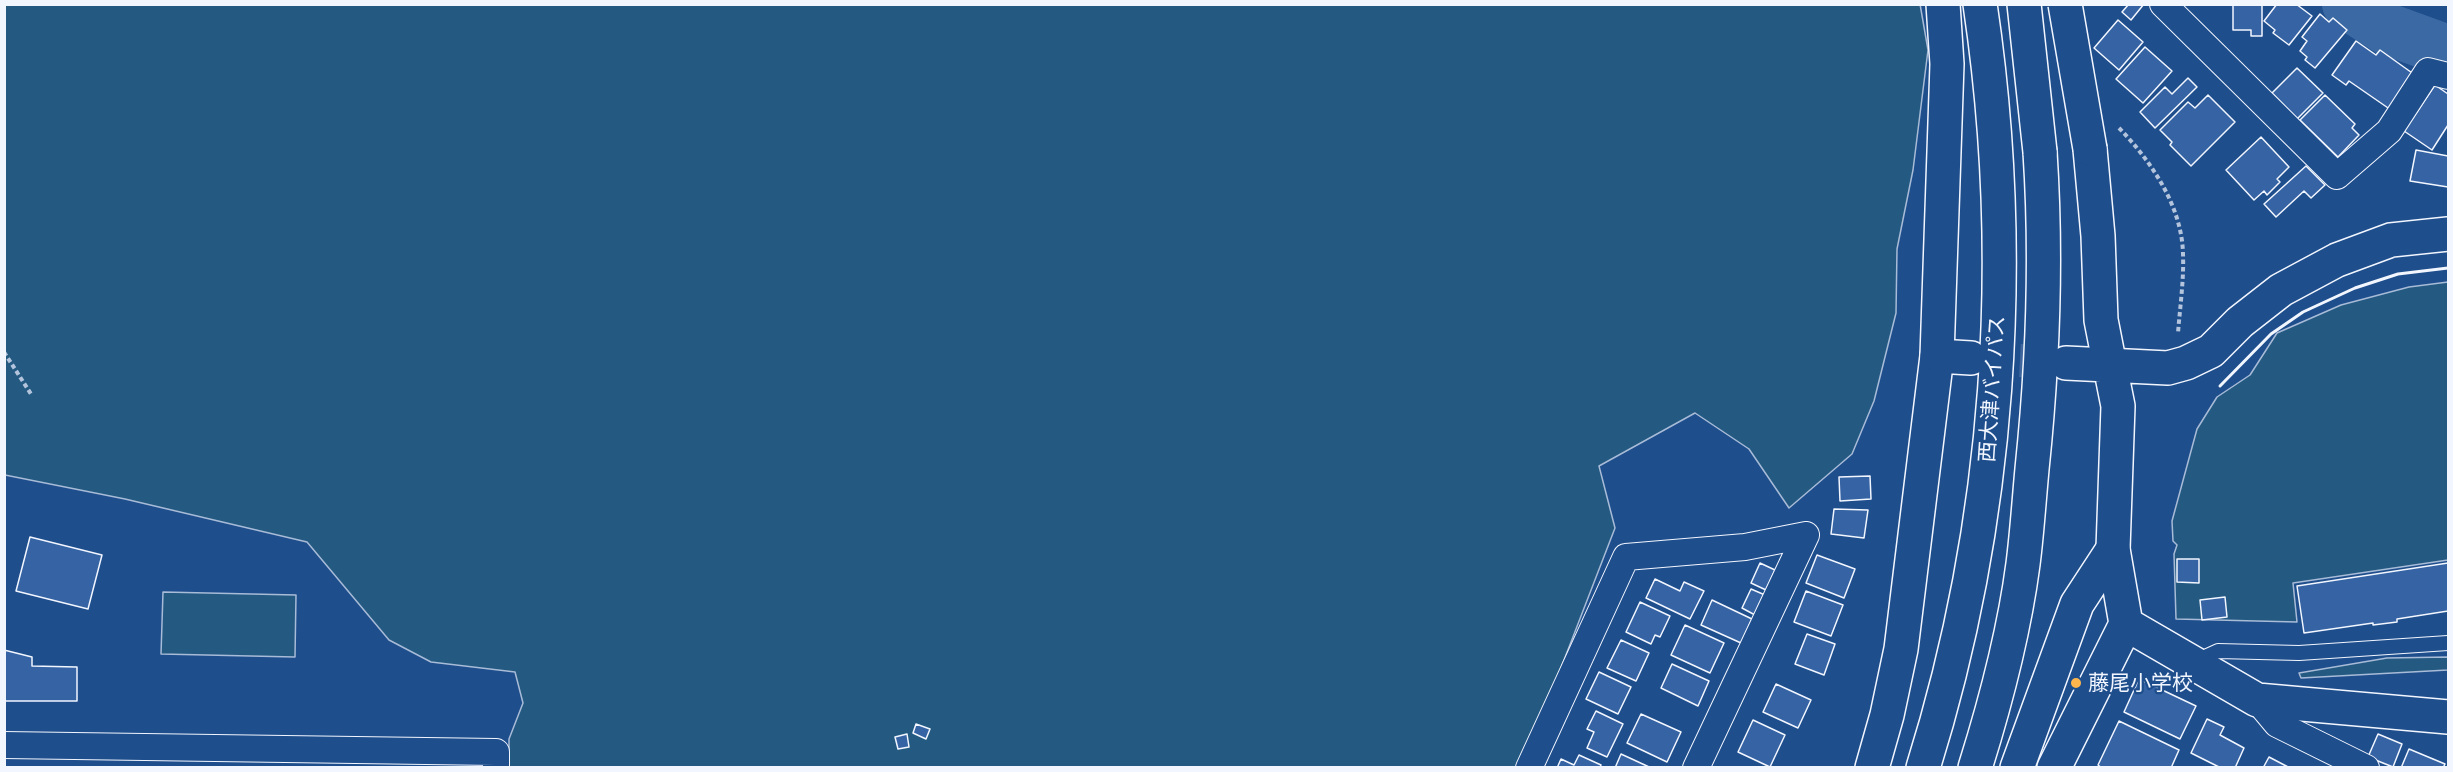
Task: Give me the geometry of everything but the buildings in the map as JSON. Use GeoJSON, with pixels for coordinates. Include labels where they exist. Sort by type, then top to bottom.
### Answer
{"type":"FeatureCollection","features":[{"type":"Feature","properties":{"kind":"main road"},"geometry":{"type":"LineString","coordinates":[[1872,768],[1887,715],[1901,649],[1937,356],[1946,129],[1947,64],[1943,4]]}},
{"type":"Feature","properties":{"kind":"main road","name":"西大津バイパス"},"geometry":{"type":"LineString","coordinates":[[1923,768],[1957,645],[1972,568],[1996,386],[2000,250],[1995,137],[1980,4]]}},
{"type":"Feature","properties":{"kind":"main road"},"geometry":{"type":"LineString","coordinates":[[1975,768],[2006,659],[2022,566],[2038,409],[2043,332],[2043,207],[2040,152],[2024,4]]}},
{"type":"Feature","properties":{"kind":"main road"},"geometry":{"type":"LineString","coordinates":[[2062,765],[2126,624],[2113,549],[2118,406],[2101,320],[2098,236],[2090,149],[2065,4]]}},
{"type":"Feature","properties":{"kind":"main road"},"geometry":{"type":"LineString","coordinates":[[2066,363],[2168,368],[2186,363],[2211,351],[2240,322],[2281,290],[2337,260],[2391,240],[2448,234]]}},
{"type":"Feature","properties":{"kind":"main road"},"geometry":{"type":"LineString","coordinates":[[1937,356],[1971,358]]}},
{"type":"Feature","properties":{"kind":"main road"},"geometry":{"type":"LineString","coordinates":[[2017,768],[2077,604],[2113,549]]}},
{"type":"Feature","properties":{"kind":"main road"},"geometry":{"type":"LineString","coordinates":[[2126,624],[2257,700],[2448,717]]}},
{"type":"Feature","properties":{"kind":"street"},"geometry":{"type":"LineString","coordinates":[[2163,4],[2337,176],[2389,131],[2428,71],[2448,76]]}},
{"type":"Feature","properties":{"kind":"street"},"geometry":{"type":"LineString","coordinates":[[1529,768],[1626,557],[1745,547],[1806,535],[1696,768]]}},
{"type":"Feature","properties":{"kind":"street"},"geometry":{"type":"LineString","coordinates":[[2257,700],[2277,724],[2366,768]]}},
{"type":"Feature","properties":{"kind":"street"},"geometry":{"type":"LineString","coordinates":[[4,745],[496,752],[496,768]]}},
{"type":"Feature","properties":{"kind":"lane"},"geometry":{"type":"LineString","coordinates":[[2192,663],[2218,651],[2299,653],[2448,643]]}},
{"type":"Feature","properties":{"kind":"path"},"geometry":{"type":"LineString","coordinates":[[2117,126],[2138,147],[2175,207],[2183,252],[2177,343]]}},
{"type":"Feature","properties":{"kind":"path"},"geometry":{"type":"LineString","coordinates":[[4,352],[31,394]]}},
{"type":"Feature","properties":{"kind":"shaded area"},"geometry":{"type":"Polygon","coordinates":[[[1920,4],[1928,50],[1913,170],[1897,249],[1896,313],[1874,401],[1852,454],[1789,508],[1749,449],[1695,413],[1599,466],[1615,528],[1537,730],[1519,767],[509,768],[509,739],[523,703],[515,672],[431,662],[389,640],[307,542],[125,499],[5,475],[4,5],[1920,4]]]}},
{"type":"Feature","properties":{"kind":"shaded area"},"geometry":{"type":"Polygon","coordinates":[[[2448,282],[2448,560],[2293,583],[2297,622],[2176,619],[2174,554],[2177,545],[2173,541],[2172,521],[2197,429],[2217,397],[2250,375],[2277,333],[2341,305],[2409,287],[2448,282]]]}},
{"type":"Feature","properties":{"kind":"shaded area"},"geometry":{"type":"Polygon","coordinates":[[[163,592],[296,595],[295,657],[161,654],[163,592]]]}},
{"type":"Feature","properties":{"kind":"shaded area"},"geometry":{"type":"Polygon","coordinates":[[[2448,657],[2448,670],[2301,678],[2299,673],[2387,658],[2448,657]]]}},
{"type":"Feature","properties":{"kind":"waterway"},"geometry":{"type":"LineString","coordinates":[[2348,4],[2387,29],[2448,51]]}},
{"type":"Feature","properties":{"kind":"tunnel"},"geometry":{"type":"LineString","coordinates":[[1971,358],[2066,363]]}},
{"type":"Feature","properties":{"kind":"wall"},"geometry":{"type":"LineString","coordinates":[[2220,386],[2271,334],[2303,312],[2355,288],[2398,274],[2448,268]]}},
{"type":"Feature","properties":{"kind":"place","name":"藤尾小学校"},"geometry":{"type":"Point","coordinates":[2076,683]}}]}
